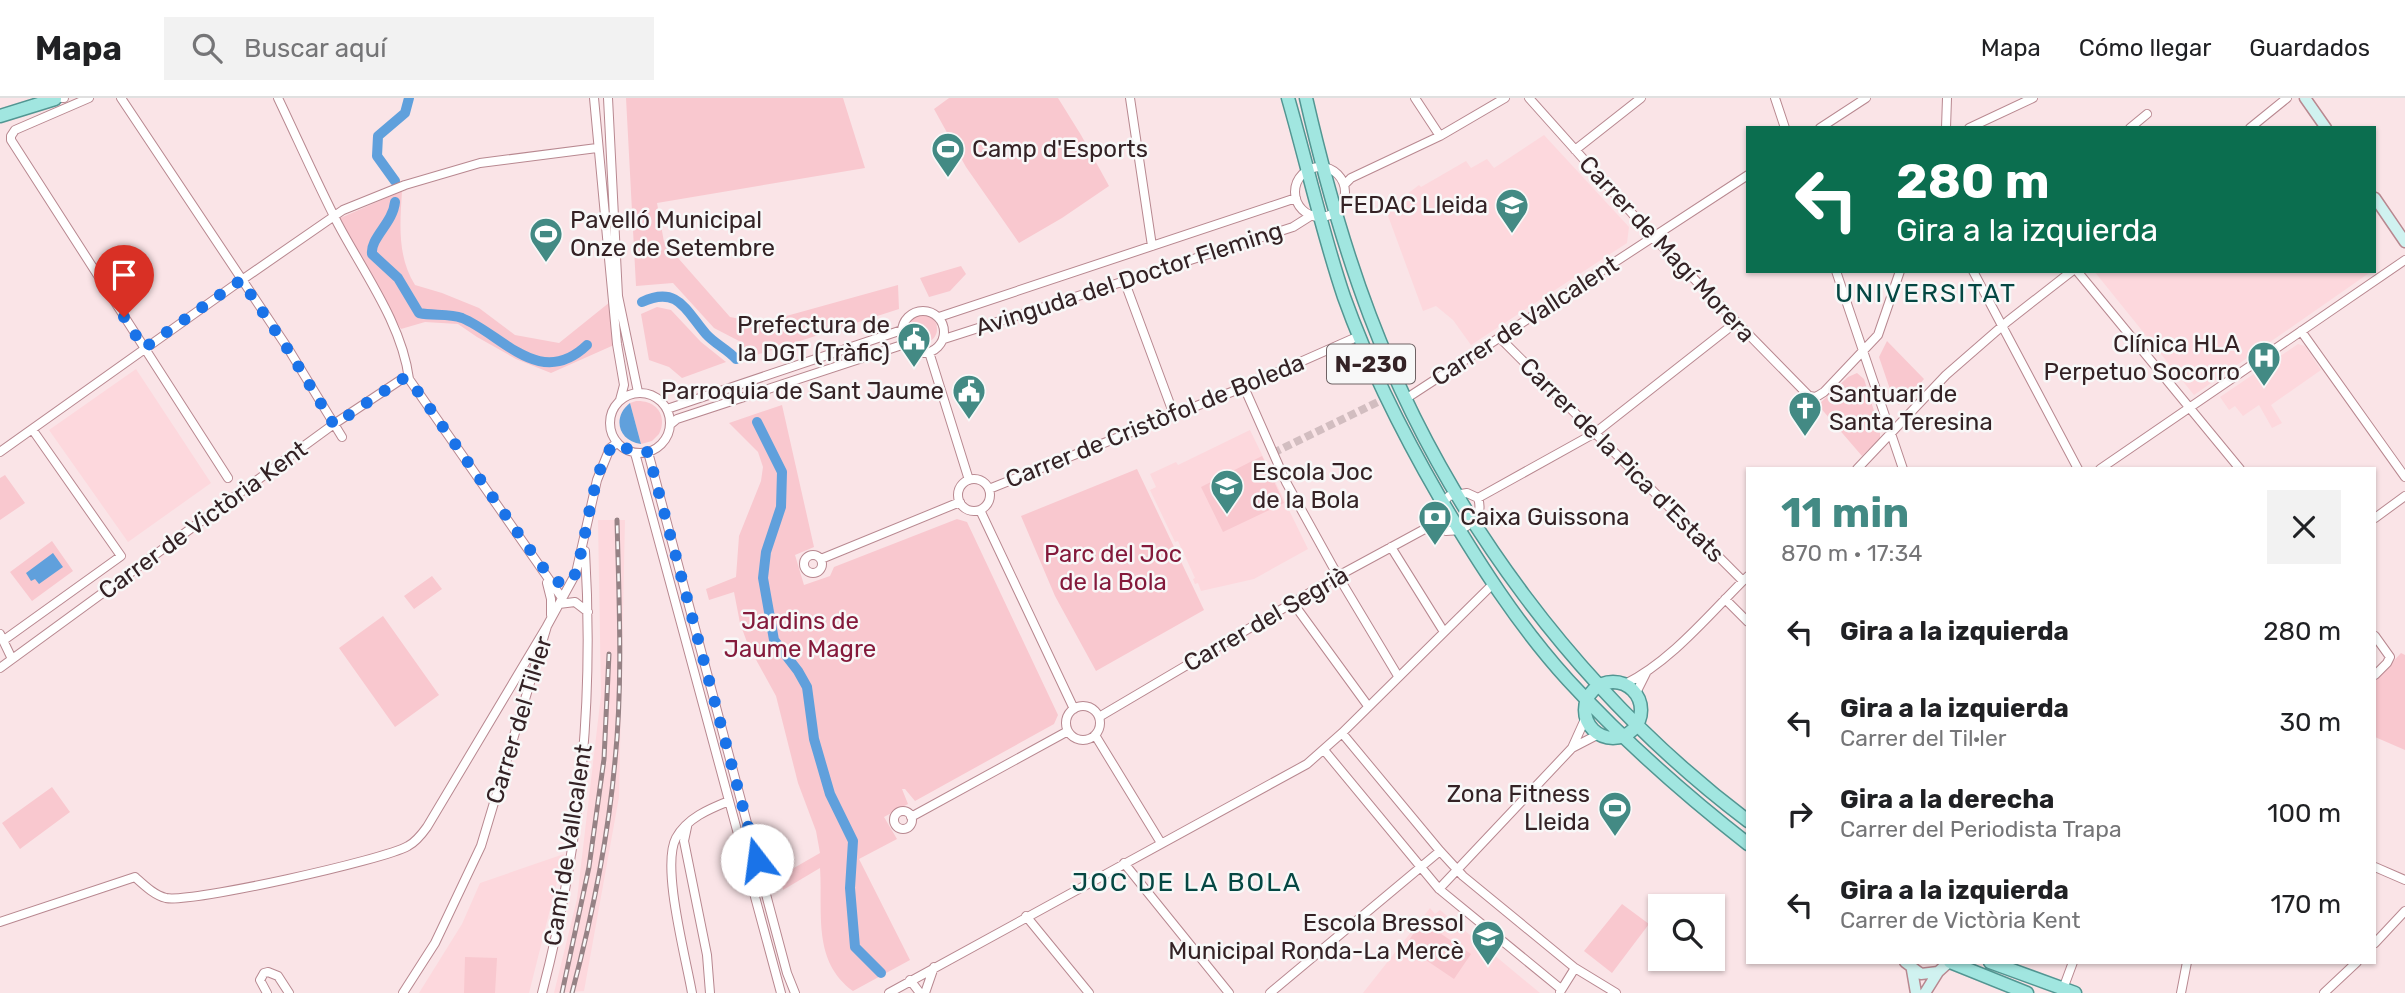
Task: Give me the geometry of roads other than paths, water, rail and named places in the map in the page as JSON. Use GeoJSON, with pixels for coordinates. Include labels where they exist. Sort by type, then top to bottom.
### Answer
{"type":"FeatureCollection","features":[{"type":"Feature","properties":{"kind":"main road"},"geometry":{"type":"LineString","coordinates":[[0,116],[58,98]]}},
{"type":"Feature","properties":{"kind":"main road","name":"N-230"},"geometry":{"type":"LineString","coordinates":[[1288,98],[1308,169],[1317,216],[1359,336],[1386,398],[1458,530],[1493,584],[1567,678],[1623,737],[1707,812],[1746,842]]}},
{"type":"Feature","properties":{"kind":"main road","name":"N-230"},"geometry":{"type":"LineString","coordinates":[[1306,98],[1335,212],[1371,319],[1436,458],[1474,521],[1528,601],[1598,686],[1677,765],[1746,819]]}},
{"type":"Feature","properties":{"kind":"main road"},"geometry":{"type":"LineString","coordinates":[[1610,682],[1630,689],[1641,707],[1638,724],[1623,737],[1614,738],[1599,734],[1589,726],[1586,717],[1587,699],[1598,686],[1610,682]]}},
{"type":"Feature","properties":{"kind":"main road"},"geometry":{"type":"LineString","coordinates":[[1955,964],[2027,993]]}},
{"type":"Feature","properties":{"kind":"main road"},"geometry":{"type":"LineString","coordinates":[[1995,964],[2069,991]]}},
{"type":"Feature","properties":{"kind":"street"},"geometry":{"type":"LineString","coordinates":[[89,98],[15,130],[11,136],[12,140],[229,478]]}},
{"type":"Feature","properties":{"kind":"street"},"geometry":{"type":"LineString","coordinates":[[121,98],[289,351],[342,437]]}},
{"type":"Feature","properties":{"kind":"street"},"geometry":{"type":"LineString","coordinates":[[278,98],[334,215],[391,321],[406,358],[409,379],[540,564],[561,601],[575,603],[588,612]]}},
{"type":"Feature","properties":{"kind":"street"},"geometry":{"type":"LineString","coordinates":[[594,98],[617,344],[624,385],[620,400],[610,416],[612,435],[617,443],[635,453],[648,452],[664,442],[671,424],[677,419],[905,344]]}},
{"type":"Feature","properties":{"kind":"street"},"geometry":{"type":"LineString","coordinates":[[608,98],[618,296],[638,392]]}},
{"type":"Feature","properties":{"kind":"street"},"geometry":{"type":"LineString","coordinates":[[1130,98],[1152,246]]}},
{"type":"Feature","properties":{"kind":"street"},"geometry":{"type":"LineString","coordinates":[[1415,98],[1440,136]]}},
{"type":"Feature","properties":{"kind":"street"},"geometry":{"type":"LineString","coordinates":[[1343,181],[1440,136],[1505,98]]}},
{"type":"Feature","properties":{"kind":"street","name":"Carrer de Magí Morera"},"geometry":{"type":"LineString","coordinates":[[1529,98],[1654,238],[1809,396],[1820,396],[1864,352]]}},
{"type":"Feature","properties":{"kind":"street"},"geometry":{"type":"LineString","coordinates":[[1575,150],[1641,98]]}},
{"type":"Feature","properties":{"kind":"street"},"geometry":{"type":"LineString","coordinates":[[1775,98],[1784,126]]}},
{"type":"Feature","properties":{"kind":"street"},"geometry":{"type":"LineString","coordinates":[[1823,126],[1866,98]]}},
{"type":"Feature","properties":{"kind":"street"},"geometry":{"type":"LineString","coordinates":[[1947,98],[1945,112],[1950,126]]}},
{"type":"Feature","properties":{"kind":"street"},"geometry":{"type":"LineString","coordinates":[[1973,126],[2033,98]]}},
{"type":"Feature","properties":{"kind":"street"},"geometry":{"type":"LineString","coordinates":[[2252,126],[2287,98]]}},
{"type":"Feature","properties":{"kind":"street"},"geometry":{"type":"LineString","coordinates":[[2305,98],[2325,126]]}},
{"type":"Feature","properties":{"kind":"street"},"geometry":{"type":"LineString","coordinates":[[2132,126],[2147,114]]}},
{"type":"Feature","properties":{"kind":"street"},"geometry":{"type":"LineString","coordinates":[[0,452],[334,215],[405,185],[480,163],[597,148]]}},
{"type":"Feature","properties":{"kind":"street"},"geometry":{"type":"LineString","coordinates":[[1308,169],[1322,166],[1332,169],[1343,181],[1345,197],[1335,212]]}},
{"type":"Feature","properties":{"kind":"street","name":"Avinguda del Doctor Fleming"},"geometry":{"type":"LineString","coordinates":[[1308,169],[1297,181],[1296,198],[1304,211],[1317,216]]}},
{"type":"Feature","properties":{"kind":"street","name":"Carrer de Vallcalent"},"geometry":{"type":"LineString","coordinates":[[1407,398],[1746,176]]}},
{"type":"Feature","properties":{"kind":"street","name":"Avinguda del Doctor Fleming"},"geometry":{"type":"LineString","coordinates":[[939,317],[1296,198]]}},
{"type":"Feature","properties":{"kind":"street"},"geometry":{"type":"LineString","coordinates":[[2376,199],[2405,242]]}},
{"type":"Feature","properties":{"kind":"street","name":"Avinguda del Doctor Fleming"},"geometry":{"type":"LineString","coordinates":[[944,339],[1335,212]]}},
{"type":"Feature","properties":{"kind":"street"},"geometry":{"type":"LineString","coordinates":[[2103,467],[2405,260]]}},
{"type":"Feature","properties":{"kind":"street"},"geometry":{"type":"LineString","coordinates":[[1837,273],[1902,467]]}},
{"type":"Feature","properties":{"kind":"street"},"geometry":{"type":"LineString","coordinates":[[1864,352],[1878,335],[1899,273]]}},
{"type":"Feature","properties":{"kind":"street"},"geometry":{"type":"LineString","coordinates":[[1974,273],[2077,467]]}},
{"type":"Feature","properties":{"kind":"street"},"geometry":{"type":"LineString","coordinates":[[1859,467],[1946,375],[2002,326],[2072,273]]}},
{"type":"Feature","properties":{"kind":"street"},"geometry":{"type":"LineString","coordinates":[[2077,273],[2238,467]]}},
{"type":"Feature","properties":{"kind":"street"},"geometry":{"type":"LineString","coordinates":[[1125,280],[1174,415]]}},
{"type":"Feature","properties":{"kind":"street"},"geometry":{"type":"LineString","coordinates":[[918,311],[933,312],[939,317],[944,327],[944,339],[938,347],[929,352],[917,352],[905,344],[902,330],[908,317],[918,311]]}},
{"type":"Feature","properties":{"kind":"street"},"geometry":{"type":"LineString","coordinates":[[1478,498],[1595,433],[1735,323]]}},
{"type":"Feature","properties":{"kind":"street"},"geometry":{"type":"LineString","coordinates":[[667,409],[902,330]]}},
{"type":"Feature","properties":{"kind":"street"},"geometry":{"type":"LineString","coordinates":[[2301,331],[2405,478]]}},
{"type":"Feature","properties":{"kind":"street","name":"Carrer de Cristòfol de Boleda"},"geometry":{"type":"LineString","coordinates":[[989,488],[1244,387],[1359,336]]}},
{"type":"Feature","properties":{"kind":"street","name":"Carrer de la Pica d'Estats"},"geometry":{"type":"LineString","coordinates":[[1500,338],[1745,579]]}},
{"type":"Feature","properties":{"kind":"street"},"geometry":{"type":"LineString","coordinates":[[929,352],[969,480]]}},
{"type":"Feature","properties":{"kind":"street","name":"Carrer de Victòria Kent"},"geometry":{"type":"LineString","coordinates":[[0,668],[334,425],[402,379],[409,379]]}},
{"type":"Feature","properties":{"kind":"street"},"geometry":{"type":"LineString","coordinates":[[1244,387],[1286,482],[1398,676]]}},
{"type":"Feature","properties":{"kind":"street"},"geometry":{"type":"LineString","coordinates":[[620,400],[638,392],[655,396],[667,409],[671,424]]}},
{"type":"Feature","properties":{"kind":"street","name":"Carrer de Victòria Kent"},"geometry":{"type":"LineString","coordinates":[[2,637],[121,556],[32,429]]}},
{"type":"Feature","properties":{"kind":"street","name":"Carrer del Til·ler"},"geometry":{"type":"LineString","coordinates":[[403,993],[435,943],[481,846],[547,626],[578,567],[597,480],[610,448],[617,443]]}},
{"type":"Feature","properties":{"kind":"street"},"geometry":{"type":"LineString","coordinates":[[648,452],[780,948],[795,993]]}},
{"type":"Feature","properties":{"kind":"street"},"geometry":{"type":"LineString","coordinates":[[635,453],[780,993]]}},
{"type":"Feature","properties":{"kind":"street"},"geometry":{"type":"LineString","coordinates":[[969,480],[983,481],[989,488],[989,502],[980,510],[966,509],[960,502],[960,487],[969,480]]}},
{"type":"Feature","properties":{"kind":"street"},"geometry":{"type":"LineString","coordinates":[[1457,493],[1467,493],[1478,498],[1481,505],[1479,514],[1474,521],[1458,530],[1446,531],[1434,524],[1437,510],[1449,496],[1457,493]]}},
{"type":"Feature","properties":{"kind":"street"},"geometry":{"type":"LineString","coordinates":[[2376,517],[2405,496]]}},
{"type":"Feature","properties":{"kind":"street"},"geometry":{"type":"LineString","coordinates":[[821,559],[960,502]]}},
{"type":"Feature","properties":{"kind":"street"},"geometry":{"type":"LineString","coordinates":[[980,510],[1074,709]]}},
{"type":"Feature","properties":{"kind":"street","name":"Carrer del Segrià"},"geometry":{"type":"LineString","coordinates":[[1099,717],[1338,576],[1434,524]]}},
{"type":"Feature","properties":{"kind":"street","name":"Camí de Vallcalent"},"geometry":{"type":"LineString","coordinates":[[542,993],[558,925],[582,783],[588,612],[584,537]]}},
{"type":"Feature","properties":{"kind":"street"},"geometry":{"type":"LineString","coordinates":[[1391,547],[1444,632]]}},
{"type":"Feature","properties":{"kind":"street"},"geometry":{"type":"LineString","coordinates":[[540,564],[558,582],[563,584],[572,581]]}},
{"type":"Feature","properties":{"kind":"street"},"geometry":{"type":"LineString","coordinates":[[540,564],[550,590],[551,617]]}},
{"type":"Feature","properties":{"kind":"street"},"geometry":{"type":"LineString","coordinates":[[1630,689],[1745,579]]}},
{"type":"Feature","properties":{"kind":"street"},"geometry":{"type":"LineString","coordinates":[[889,993],[1300,768],[1342,733],[1493,584]]}},
{"type":"Feature","properties":{"kind":"street"},"geometry":{"type":"LineString","coordinates":[[1725,599],[1746,620]]}},
{"type":"Feature","properties":{"kind":"street"},"geometry":{"type":"LineString","coordinates":[[1293,603],[1368,706]]}},
{"type":"Feature","properties":{"kind":"street"},"geometry":{"type":"LineString","coordinates":[[0,922],[135,877],[164,898],[181,898],[260,884],[368,859],[410,846],[427,827],[547,626]]}},
{"type":"Feature","properties":{"kind":"street"},"geometry":{"type":"LineString","coordinates":[[2,637],[12,659]]}},
{"type":"Feature","properties":{"kind":"street"},"geometry":{"type":"LineString","coordinates":[[2376,637],[2389,653],[2389,660],[2376,674]]}},
{"type":"Feature","properties":{"kind":"street"},"geometry":{"type":"LineString","coordinates":[[1630,689],[1646,673]]}},
{"type":"Feature","properties":{"kind":"street"},"geometry":{"type":"LineString","coordinates":[[1088,707],[1099,717],[1099,727],[1094,735],[1081,739],[1069,731],[1067,717],[1074,709],[1088,707]]}},
{"type":"Feature","properties":{"kind":"street"},"geometry":{"type":"LineString","coordinates":[[1438,889],[1572,748],[1586,717]]}},
{"type":"Feature","properties":{"kind":"street"},"geometry":{"type":"LineString","coordinates":[[911,817],[1069,731]]}},
{"type":"Feature","properties":{"kind":"street"},"geometry":{"type":"LineString","coordinates":[[1342,733],[1457,870],[1575,968],[1616,993]]}},
{"type":"Feature","properties":{"kind":"street"},"geometry":{"type":"LineString","coordinates":[[1572,748],[1599,734]]}},
{"type":"Feature","properties":{"kind":"street"},"geometry":{"type":"LineString","coordinates":[[1094,735],[1161,843]]}},
{"type":"Feature","properties":{"kind":"street"},"geometry":{"type":"LineString","coordinates":[[1324,750],[1438,889],[1560,991],[1575,968]]}},
{"type":"Feature","properties":{"kind":"street"},"geometry":{"type":"LineString","coordinates":[[692,993],[670,870],[672,848],[690,822],[729,801]]}},
{"type":"Feature","properties":{"kind":"street"},"geometry":{"type":"LineString","coordinates":[[690,822],[684,841],[707,955],[710,993]]}},
{"type":"Feature","properties":{"kind":"street"},"geometry":{"type":"LineString","coordinates":[[1270,993],[1440,851]]}},
{"type":"Feature","properties":{"kind":"street"},"geometry":{"type":"LineString","coordinates":[[1124,863],[1229,993]]}},
{"type":"Feature","properties":{"kind":"street"},"geometry":{"type":"LineString","coordinates":[[2376,867],[2405,880]]}},
{"type":"Feature","properties":{"kind":"street"},"geometry":{"type":"LineString","coordinates":[[2376,942],[2405,911]]}},
{"type":"Feature","properties":{"kind":"street"},"geometry":{"type":"LineString","coordinates":[[1026,916],[1089,993]]}},
{"type":"Feature","properties":{"kind":"street"},"geometry":{"type":"LineString","coordinates":[[1907,964],[1921,974],[1938,972]]}},
{"type":"Feature","properties":{"kind":"street"},"geometry":{"type":"LineString","coordinates":[[1907,964],[1916,993]]}},
{"type":"Feature","properties":{"kind":"street"},"geometry":{"type":"LineString","coordinates":[[1925,993],[1938,972],[1948,964]]}},
{"type":"Feature","properties":{"kind":"street"},"geometry":{"type":"LineString","coordinates":[[2069,991],[2073,964]]}},
{"type":"Feature","properties":{"kind":"street"},"geometry":{"type":"LineString","coordinates":[[2181,993],[2188,964]]}},
{"type":"Feature","properties":{"kind":"street"},"geometry":{"type":"LineString","coordinates":[[2323,993],[2355,964]]}},
{"type":"Feature","properties":{"kind":"street"},"geometry":{"type":"LineString","coordinates":[[910,980],[923,993],[934,967]]}},
{"type":"Feature","properties":{"kind":"street"},"geometry":{"type":"LineString","coordinates":[[267,993],[260,980],[264,973],[268,972],[278,976],[289,993]]}},
{"type":"Feature","properties":{"kind":"water"},"geometry":{"type":"Polygon","coordinates":[[[630,403],[641,444],[627,438],[620,428],[621,415],[630,403]]]}},
{"type":"Feature","properties":{"kind":"water"},"geometry":{"type":"Polygon","coordinates":[[[53,553],[63,567],[39,584],[35,579],[31,581],[26,573],[53,553]]]}},
{"type":"Feature","properties":{"kind":"waterway"},"geometry":{"type":"LineString","coordinates":[[395,181],[377,156],[378,136],[405,113],[409,98]]}},
{"type":"Feature","properties":{"kind":"waterway"},"geometry":{"type":"LineString","coordinates":[[395,202],[390,217],[374,242],[372,254],[398,278],[419,313],[462,318],[522,355],[538,361],[553,362],[570,357],[587,345]]}},
{"type":"Feature","properties":{"kind":"waterway"},"geometry":{"type":"LineString","coordinates":[[642,302],[664,297],[680,303],[710,338],[736,359]]}},
{"type":"Feature","properties":{"kind":"waterway"},"geometry":{"type":"LineString","coordinates":[[757,422],[782,472],[781,507],[766,552],[763,578],[774,640],[807,687],[814,739],[830,794],[853,841],[850,888],[855,947],[881,973]]}},
{"type":"Feature","properties":{"kind":"tunnel"},"geometry":{"type":"LineString","coordinates":[[1273,453],[1386,398]]}},
{"type":"Feature","properties":{"kind":"railway"},"geometry":{"type":"LineString","coordinates":[[572,993],[598,878],[615,761],[620,671],[617,520]]}},
{"type":"Feature","properties":{"kind":"railway"},"geometry":{"type":"LineString","coordinates":[[562,993],[589,867],[604,759],[609,654]]}},
{"type":"Feature","properties":{"kind":"place","name":"Camp d'Esports"},"geometry":{"type":"Point","coordinates":[948,179]}},
{"type":"Feature","properties":{"kind":"place","name":"FEDAC Lleida"},"geometry":{"type":"Point","coordinates":[1512,235]}},
{"type":"Feature","properties":{"kind":"place","name":"Pavelló Municipal Onze de Setembre"},"geometry":{"type":"Point","coordinates":[546,264]}},
{"type":"Feature","properties":{"kind":"place","name":"Prefectura de la DGT (Tràfic)"},"geometry":{"type":"Point","coordinates":[914,369]}},
{"type":"Feature","properties":{"kind":"place","name":"Clínica HLA Perpetuo Socorro"},"geometry":{"type":"Point","coordinates":[2264,388]}},
{"type":"Feature","properties":{"kind":"place","name":"Parroquia de Sant Jaume"},"geometry":{"type":"Point","coordinates":[969,421]}},
{"type":"Feature","properties":{"kind":"place","name":"Santuari de Santa Teresina"},"geometry":{"type":"Point","coordinates":[1805,438]}},
{"type":"Feature","properties":{"kind":"place","name":"Escola Joc de la Bola"},"geometry":{"type":"Point","coordinates":[1227,516]}},
{"type":"Feature","properties":{"kind":"place","name":"Caixa Guissona"},"geometry":{"type":"Point","coordinates":[1435,547]}},
{"type":"Feature","properties":{"kind":"place","name":"Zona Fitness Lleida"},"geometry":{"type":"Point","coordinates":[1615,838]}},
{"type":"Feature","properties":{"kind":"place","name":"Escola Bressol Municipal Ronda-La Mercè"},"geometry":{"type":"Point","coordinates":[1488,967]}},
{"type":"Feature","properties":{"kind":"district","name":"UNIVERSITAT"},"geometry":{"type":"Point","coordinates":[1926,293]}},
{"type":"Feature","properties":{"kind":"district","name":"JOC DE LA BOLA"},"geometry":{"type":"Point","coordinates":[1187,882]}},
{"type":"Feature","properties":{"kind":"park label","name":"Parc del Joc de la Bola"},"geometry":{"type":"Point","coordinates":[1113,568]}},
{"type":"Feature","properties":{"kind":"park label","name":"Jardins de Jaume Magre"},"geometry":{"type":"Point","coordinates":[800,635]}}]}
